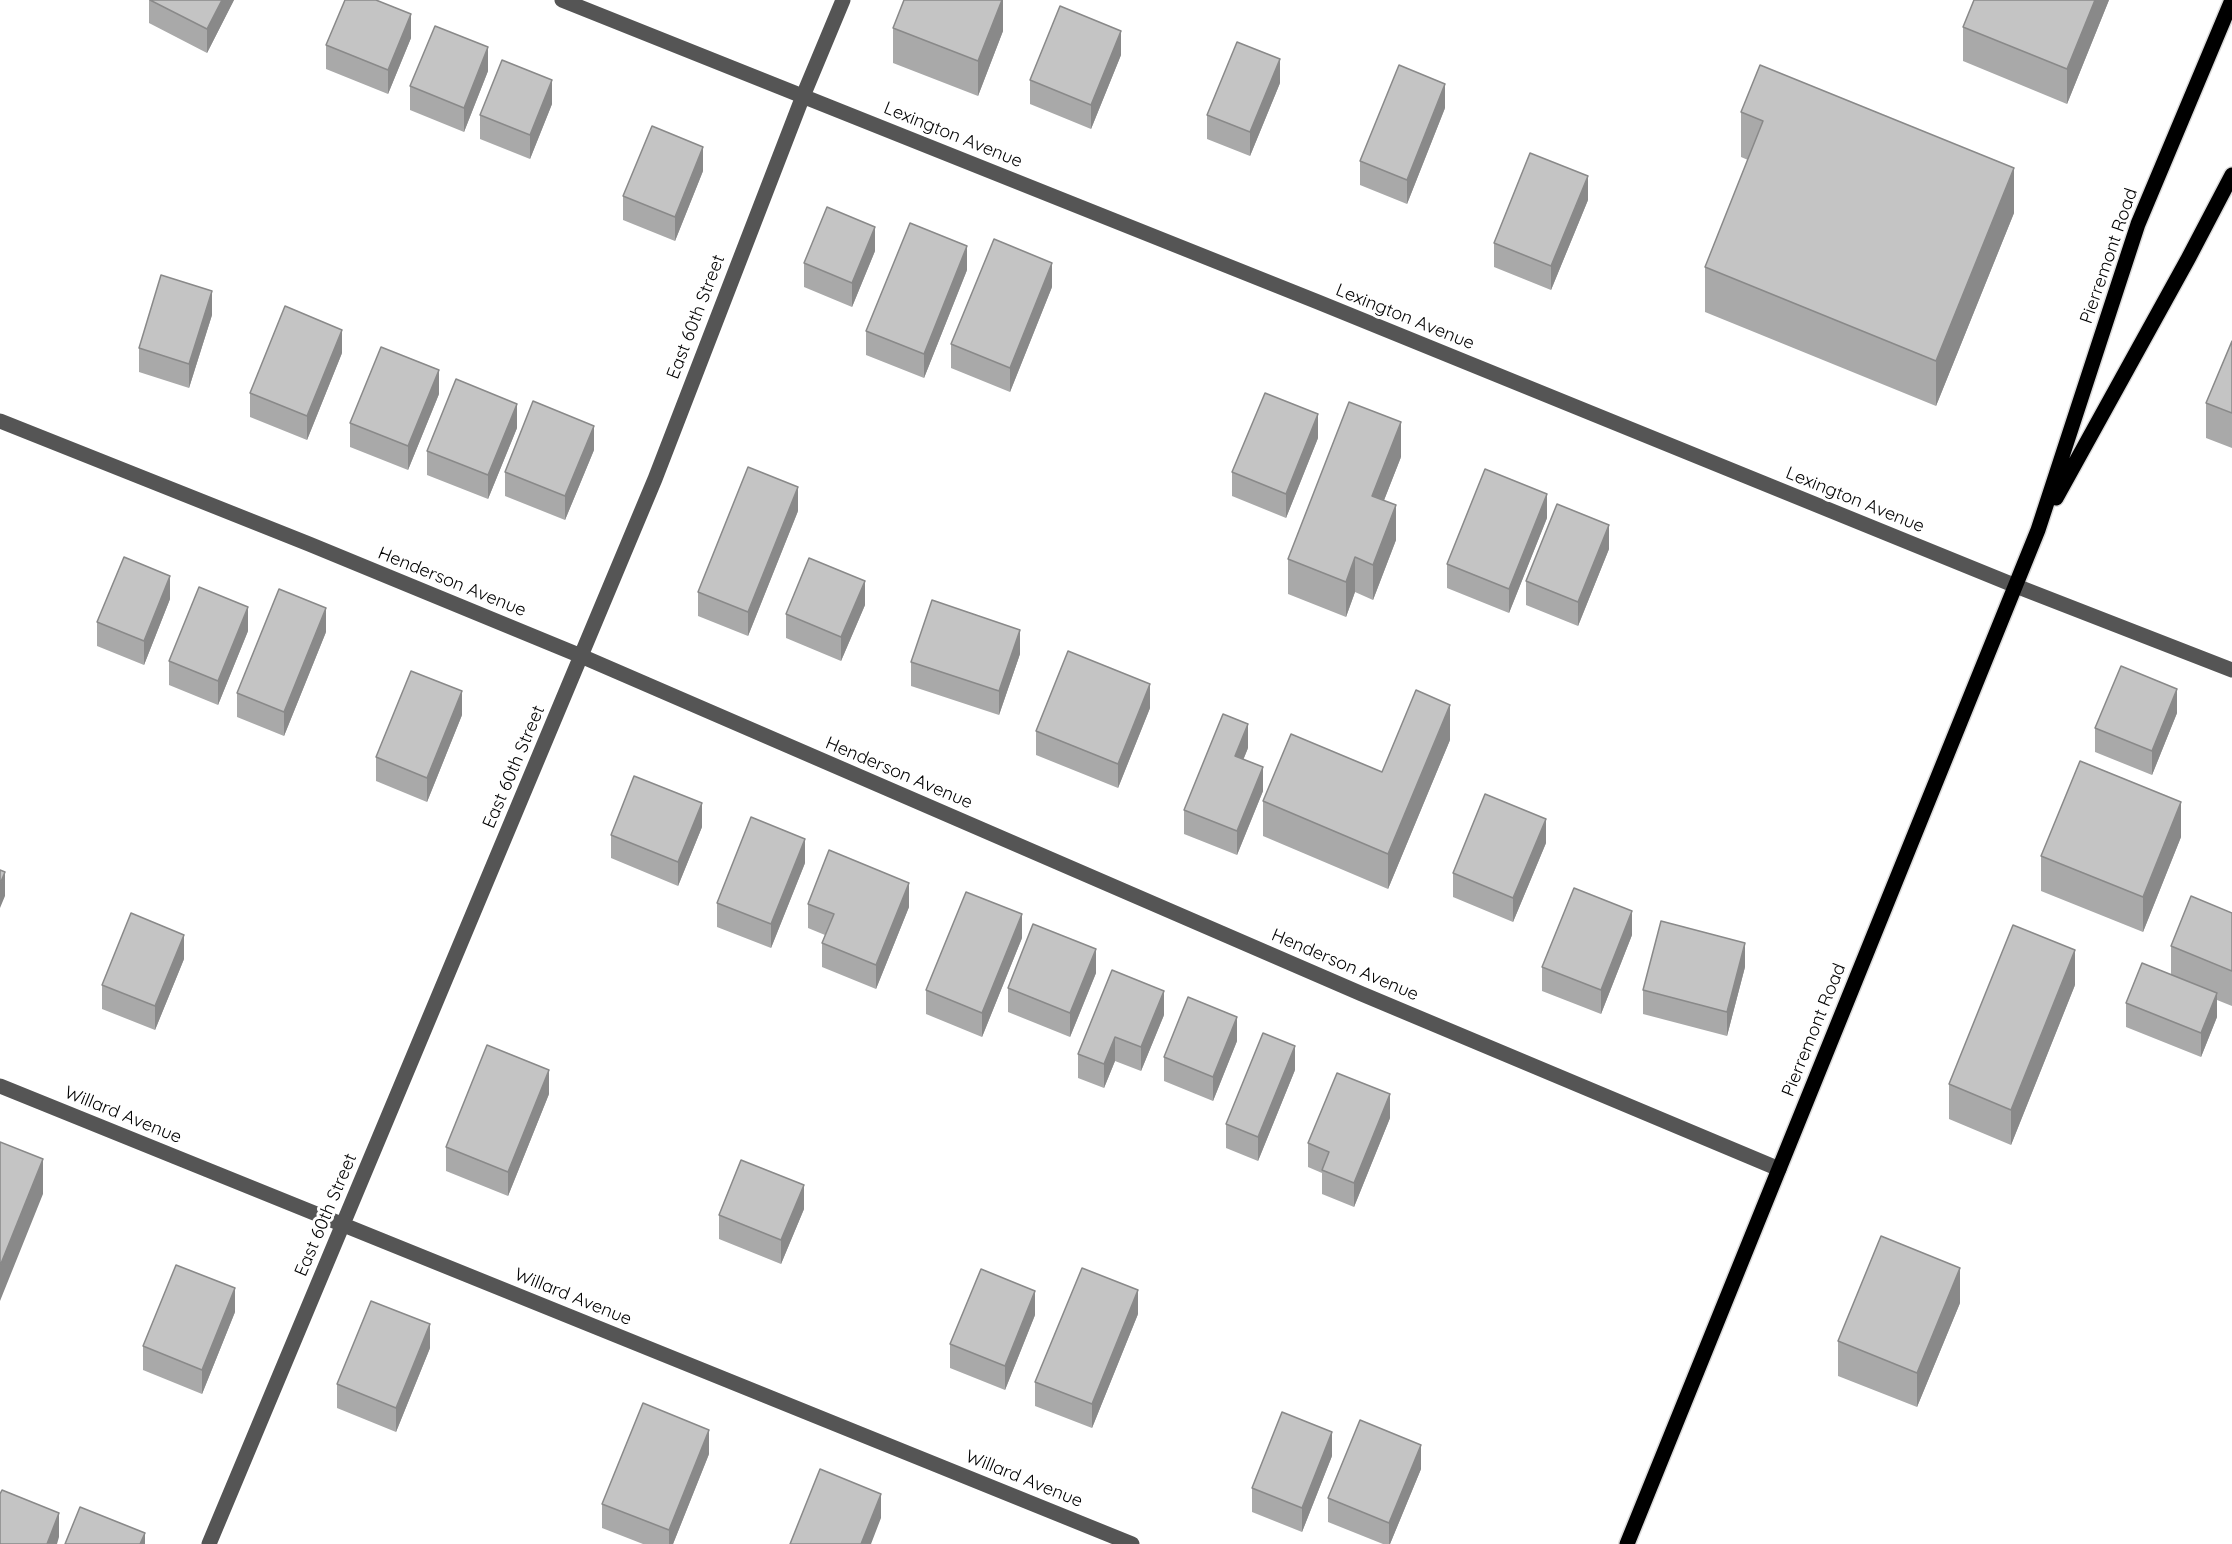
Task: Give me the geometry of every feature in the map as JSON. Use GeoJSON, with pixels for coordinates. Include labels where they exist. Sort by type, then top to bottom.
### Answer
{"type":"FeatureCollection","features":[{"type":"Feature","properties":{"kind":"main road","name":"Pierremont Road"},"geometry":{"type":"LineString","coordinates":[[1627,1544],[2038,530],[2139,224],[2232,0]]}},
{"type":"Feature","properties":{"kind":"main road","name":"Pierremont Road"},"geometry":{"type":"LineString","coordinates":[[2038,530],[2232,175]]}},
{"type":"Feature","properties":{"kind":"street","name":"Lexington Avenue"},"geometry":{"type":"LineString","coordinates":[[562,0],[1318,302],[2016,586],[2232,670]]}},
{"type":"Feature","properties":{"kind":"street","name":"East 60th Street"},"geometry":{"type":"LineString","coordinates":[[209,1544],[655,479],[803,96],[843,0]]}},
{"type":"Feature","properties":{"kind":"street","name":"Henderson Avenue"},"geometry":{"type":"LineString","coordinates":[[0,421],[309,544],[581,656],[1362,994],[1779,1169]]}},
{"type":"Feature","properties":{"kind":"street","name":"Willard Avenue"},"geometry":{"type":"LineString","coordinates":[[0,1086],[1132,1544]]}},
{"type":"Feature","properties":{"kind":"building"},"geometry":{"type":"Polygon","coordinates":[[[150,0],[222,0],[207,29],[150,0]]]}},
{"type":"Feature","properties":{"kind":"building"},"geometry":{"type":"Polygon","coordinates":[[[345,0],[376,0],[411,14],[388,70],[326,45],[345,0]]]}},
{"type":"Feature","properties":{"kind":"building"},"geometry":{"type":"Polygon","coordinates":[[[904,0],[1002,0],[978,61],[893,28],[904,0]]]}},
{"type":"Feature","properties":{"kind":"building"},"geometry":{"type":"Polygon","coordinates":[[[1974,0],[2095,0],[2067,69],[1963,27],[1974,0]]]}},
{"type":"Feature","properties":{"kind":"building"},"geometry":{"type":"Polygon","coordinates":[[[1060,6],[1121,31],[1091,105],[1030,80],[1060,6]]]}},
{"type":"Feature","properties":{"kind":"building"},"geometry":{"type":"Polygon","coordinates":[[[435,26],[488,47],[464,108],[410,86],[435,26]]]}},
{"type":"Feature","properties":{"kind":"building"},"geometry":{"type":"Polygon","coordinates":[[[1237,42],[1280,59],[1250,132],[1207,115],[1237,42]]]}},
{"type":"Feature","properties":{"kind":"building"},"geometry":{"type":"Polygon","coordinates":[[[502,60],[552,80],[530,135],[480,115],[502,60]]]}},
{"type":"Feature","properties":{"kind":"building"},"geometry":{"type":"Polygon","coordinates":[[[1399,65],[1445,84],[1407,180],[1360,161],[1399,65]]]}},
{"type":"Feature","properties":{"kind":"building"},"geometry":{"type":"Polygon","coordinates":[[[1760,65],[2014,168],[1936,361],[1705,267],[1763,121],[1741,112],[1760,65]]]}},
{"type":"Feature","properties":{"kind":"building"},"geometry":{"type":"Polygon","coordinates":[[[652,126],[703,147],[675,217],[623,196],[652,126]]]}},
{"type":"Feature","properties":{"kind":"building"},"geometry":{"type":"Polygon","coordinates":[[[1530,153],[1588,176],[1551,266],[1494,243],[1530,153]]]}},
{"type":"Feature","properties":{"kind":"building"},"geometry":{"type":"Polygon","coordinates":[[[827,207],[875,227],[852,283],[804,263],[827,207]]]}},
{"type":"Feature","properties":{"kind":"building"},"geometry":{"type":"Polygon","coordinates":[[[910,223],[967,246],[924,354],[866,331],[910,223]]]}},
{"type":"Feature","properties":{"kind":"building"},"geometry":{"type":"Polygon","coordinates":[[[994,239],[1052,263],[1010,368],[951,344],[994,239]]]}},
{"type":"Feature","properties":{"kind":"building"},"geometry":{"type":"Polygon","coordinates":[[[161,275],[212,291],[189,364],[139,348],[161,275]]]}},
{"type":"Feature","properties":{"kind":"building"},"geometry":{"type":"Polygon","coordinates":[[[285,306],[342,330],[307,416],[250,393],[285,306]]]}},
{"type":"Feature","properties":{"kind":"building"},"geometry":{"type":"Polygon","coordinates":[[[2232,341],[2232,413],[2206,403],[2232,341]]]}},
{"type":"Feature","properties":{"kind":"building"},"geometry":{"type":"Polygon","coordinates":[[[381,347],[439,370],[408,446],[350,423],[381,347]]]}},
{"type":"Feature","properties":{"kind":"building"},"geometry":{"type":"Polygon","coordinates":[[[456,379],[517,404],[488,475],[427,451],[456,379]]]}},
{"type":"Feature","properties":{"kind":"building"},"geometry":{"type":"Polygon","coordinates":[[[1265,393],[1318,414],[1286,494],[1232,472],[1265,393]]]}},
{"type":"Feature","properties":{"kind":"building"},"geometry":{"type":"Polygon","coordinates":[[[533,401],[594,426],[565,496],[505,472],[533,401]]]}},
{"type":"Feature","properties":{"kind":"building"},"geometry":{"type":"Polygon","coordinates":[[[1349,402],[1401,422],[1372,496],[1396,505],[1373,565],[1355,557],[1346,582],[1288,559],[1349,402]]]}},
{"type":"Feature","properties":{"kind":"building"},"geometry":{"type":"Polygon","coordinates":[[[748,467],[798,487],[748,612],[698,592],[748,467]]]}},
{"type":"Feature","properties":{"kind":"building"},"geometry":{"type":"Polygon","coordinates":[[[1485,469],[1547,494],[1509,589],[1447,564],[1485,469]]]}},
{"type":"Feature","properties":{"kind":"building"},"geometry":{"type":"Polygon","coordinates":[[[1557,504],[1609,525],[1578,602],[1526,581],[1557,504]]]}},
{"type":"Feature","properties":{"kind":"building"},"geometry":{"type":"Polygon","coordinates":[[[124,557],[170,576],[144,641],[97,622],[124,557]]]}},
{"type":"Feature","properties":{"kind":"building"},"geometry":{"type":"Polygon","coordinates":[[[809,558],[865,581],[841,637],[786,614],[809,558]]]}},
{"type":"Feature","properties":{"kind":"building"},"geometry":{"type":"Polygon","coordinates":[[[199,587],[248,607],[218,681],[169,661],[199,587]]]}},
{"type":"Feature","properties":{"kind":"building"},"geometry":{"type":"Polygon","coordinates":[[[279,589],[326,608],[284,712],[237,693],[279,589]]]}},
{"type":"Feature","properties":{"kind":"building"},"geometry":{"type":"Polygon","coordinates":[[[932,600],[1020,630],[999,691],[911,662],[932,600]]]}},
{"type":"Feature","properties":{"kind":"building"},"geometry":{"type":"Polygon","coordinates":[[[1068,651],[1150,684],[1118,764],[1036,731],[1068,651]]]}},
{"type":"Feature","properties":{"kind":"building"},"geometry":{"type":"Polygon","coordinates":[[[2121,666],[2177,689],[2152,751],[2095,728],[2121,666]]]}},
{"type":"Feature","properties":{"kind":"building"},"geometry":{"type":"Polygon","coordinates":[[[411,671],[462,691],[427,778],[376,757],[411,671]]]}},
{"type":"Feature","properties":{"kind":"building"},"geometry":{"type":"Polygon","coordinates":[[[1416,690],[1450,705],[1388,854],[1263,801],[1291,734],[1382,772],[1416,690]]]}},
{"type":"Feature","properties":{"kind":"building"},"geometry":{"type":"Polygon","coordinates":[[[1223,714],[1248,724],[1235,756],[1263,767],[1237,831],[1184,810],[1223,714]]]}},
{"type":"Feature","properties":{"kind":"building"},"geometry":{"type":"Polygon","coordinates":[[[2080,761],[2181,802],[2143,897],[2041,856],[2080,761]]]}},
{"type":"Feature","properties":{"kind":"building"},"geometry":{"type":"Polygon","coordinates":[[[634,776],[702,803],[678,862],[611,835],[634,776]]]}},
{"type":"Feature","properties":{"kind":"building"},"geometry":{"type":"Polygon","coordinates":[[[1485,794],[1546,819],[1513,898],[1453,873],[1485,794]]]}},
{"type":"Feature","properties":{"kind":"building"},"geometry":{"type":"Polygon","coordinates":[[[751,817],[805,839],[771,924],[717,903],[751,817]]]}},
{"type":"Feature","properties":{"kind":"building"},"geometry":{"type":"Polygon","coordinates":[[[829,850],[909,883],[876,965],[822,943],[834,914],[808,904],[829,850]]]}},
{"type":"Feature","properties":{"kind":"building"},"geometry":{"type":"Polygon","coordinates":[[[0,870],[5,872],[0,884],[0,870]]]}},
{"type":"Feature","properties":{"kind":"building"},"geometry":{"type":"Polygon","coordinates":[[[1574,888],[1632,911],[1601,990],[1542,967],[1574,888]]]}},
{"type":"Feature","properties":{"kind":"building"},"geometry":{"type":"Polygon","coordinates":[[[966,892],[1022,914],[982,1013],[926,990],[966,892]]]}},
{"type":"Feature","properties":{"kind":"building"},"geometry":{"type":"Polygon","coordinates":[[[2191,896],[2232,913],[2232,971],[2171,946],[2191,896]]]}},
{"type":"Feature","properties":{"kind":"building"},"geometry":{"type":"Polygon","coordinates":[[[131,913],[184,935],[155,1006],[102,985],[131,913]]]}},
{"type":"Feature","properties":{"kind":"building"},"geometry":{"type":"Polygon","coordinates":[[[1661,921],[1745,943],[1727,1012],[1643,990],[1661,921]]]}},
{"type":"Feature","properties":{"kind":"building"},"geometry":{"type":"Polygon","coordinates":[[[1033,924],[1096,949],[1070,1013],[1008,988],[1033,924]]]}},
{"type":"Feature","properties":{"kind":"building"},"geometry":{"type":"Polygon","coordinates":[[[2013,925],[2075,950],[2011,1110],[1949,1084],[2013,925]]]}},
{"type":"Feature","properties":{"kind":"building"},"geometry":{"type":"Polygon","coordinates":[[[2142,963],[2217,993],[2201,1033],[2126,1003],[2142,963]]]}},
{"type":"Feature","properties":{"kind":"building"},"geometry":{"type":"Polygon","coordinates":[[[1112,970],[1164,991],[1141,1047],[1115,1037],[1104,1064],[1078,1054],[1112,970]]]}},
{"type":"Feature","properties":{"kind":"building"},"geometry":{"type":"Polygon","coordinates":[[[1188,997],[1237,1017],[1213,1077],[1164,1057],[1188,997]]]}},
{"type":"Feature","properties":{"kind":"building"},"geometry":{"type":"Polygon","coordinates":[[[1263,1033],[1295,1046],[1258,1137],[1226,1124],[1263,1033]]]}},
{"type":"Feature","properties":{"kind":"building"},"geometry":{"type":"Polygon","coordinates":[[[487,1045],[549,1070],[508,1172],[446,1147],[487,1045]]]}},
{"type":"Feature","properties":{"kind":"building"},"geometry":{"type":"Polygon","coordinates":[[[1337,1073],[1390,1094],[1354,1183],[1322,1170],[1329,1152],[1308,1143],[1337,1073]]]}},
{"type":"Feature","properties":{"kind":"building"},"geometry":{"type":"Polygon","coordinates":[[[0,1142],[43,1159],[0,1266],[0,1142]]]}},
{"type":"Feature","properties":{"kind":"building"},"geometry":{"type":"Polygon","coordinates":[[[741,1160],[804,1185],[781,1240],[719,1215],[741,1160]]]}},
{"type":"Feature","properties":{"kind":"building"},"geometry":{"type":"Polygon","coordinates":[[[1881,1236],[1960,1268],[1917,1373],[1838,1341],[1881,1236]]]}},
{"type":"Feature","properties":{"kind":"building"},"geometry":{"type":"Polygon","coordinates":[[[176,1265],[235,1288],[202,1370],[143,1346],[176,1265]]]}},
{"type":"Feature","properties":{"kind":"building"},"geometry":{"type":"Polygon","coordinates":[[[1082,1268],[1138,1290],[1092,1404],[1035,1382],[1082,1268]]]}},
{"type":"Feature","properties":{"kind":"building"},"geometry":{"type":"Polygon","coordinates":[[[981,1269],[1035,1291],[1005,1366],[950,1344],[981,1269]]]}},
{"type":"Feature","properties":{"kind":"building"},"geometry":{"type":"Polygon","coordinates":[[[371,1301],[430,1324],[396,1408],[337,1384],[371,1301]]]}},
{"type":"Feature","properties":{"kind":"building"},"geometry":{"type":"Polygon","coordinates":[[[643,1403],[709,1430],[669,1530],[602,1504],[643,1403]]]}},
{"type":"Feature","properties":{"kind":"building"},"geometry":{"type":"Polygon","coordinates":[[[1282,1412],[1332,1432],[1302,1508],[1252,1488],[1282,1412]]]}},
{"type":"Feature","properties":{"kind":"building"},"geometry":{"type":"Polygon","coordinates":[[[1360,1420],[1421,1445],[1389,1523],[1328,1498],[1360,1420]]]}},
{"type":"Feature","properties":{"kind":"building"},"geometry":{"type":"Polygon","coordinates":[[[820,1469],[881,1494],[861,1544],[790,1544],[820,1469]]]}},
{"type":"Feature","properties":{"kind":"building"},"geometry":{"type":"Polygon","coordinates":[[[2,1490],[59,1513],[47,1544],[0,1544],[0,1494],[2,1490]]]}},
{"type":"Feature","properties":{"kind":"building"},"geometry":{"type":"Polygon","coordinates":[[[80,1507],[145,1533],[140,1544],[65,1544],[80,1507]]]}}]}
